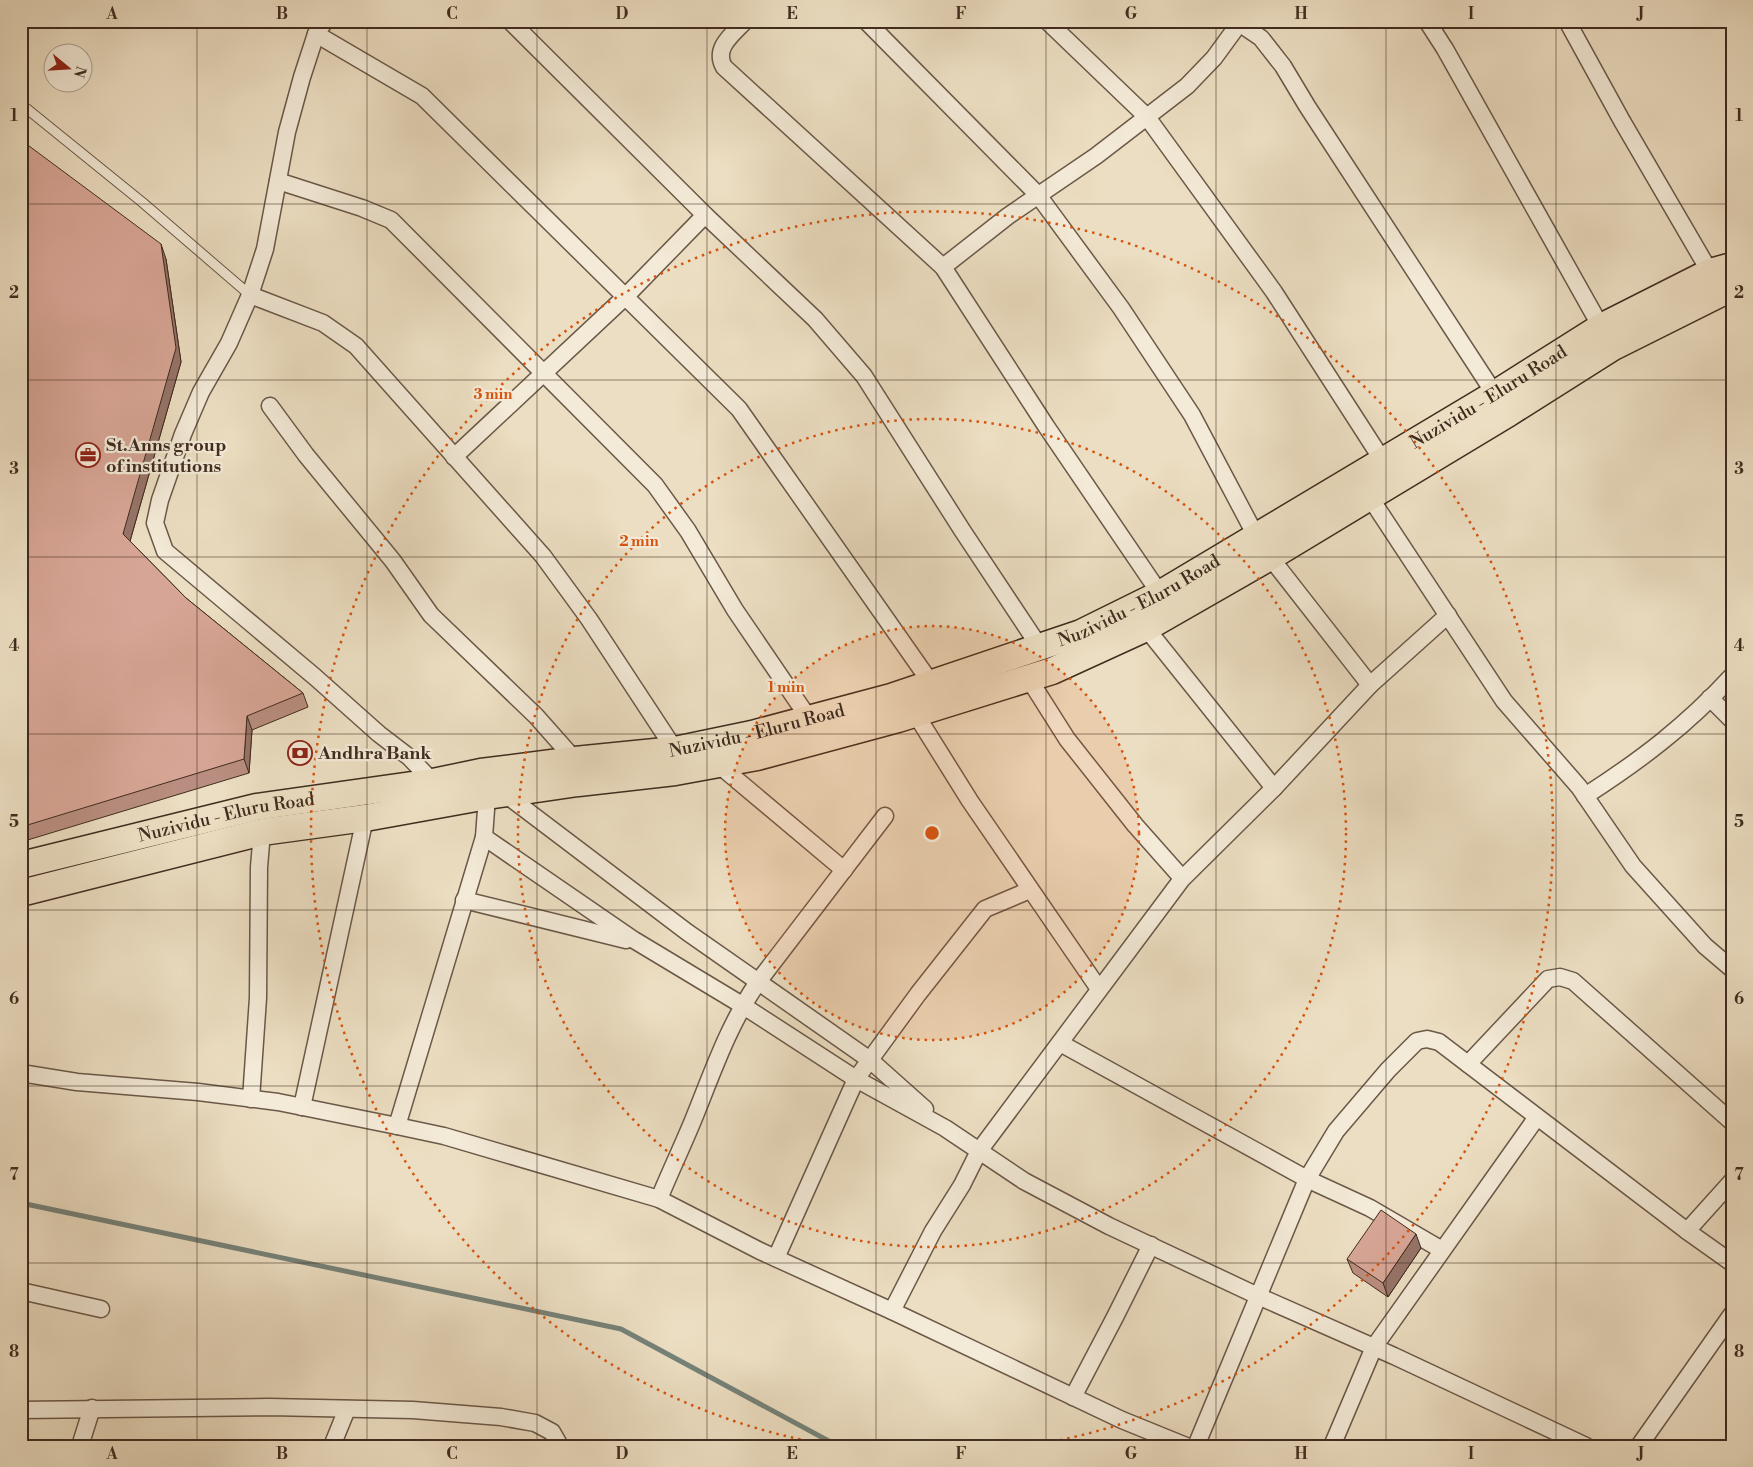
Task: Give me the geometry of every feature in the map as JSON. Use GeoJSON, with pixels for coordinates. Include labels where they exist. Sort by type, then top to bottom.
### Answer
{"type":"FeatureCollection","features":[{"type":"Feature","properties":{"kind":"main road","name":"Nuzividu - Eluru Road"},"geometry":{"type":"LineString","coordinates":[[491,788],[576,760],[675,750],[810,720],[891,697],[1167,603],[1263,547],[1369,496],[1501,404],[1601,326],[1721,269]]}},
{"type":"Feature","properties":{"kind":"main road","name":"Nuzividu - Eluru Road"},"geometry":{"type":"LineString","coordinates":[[1263,547],[1383,460],[1501,404],[1719,294],[1732,290]]}},
{"type":"Feature","properties":{"kind":"main road","name":"Nuzividu - Eluru Road"},"geometry":{"type":"LineString","coordinates":[[491,788],[578,783],[675,772],[719,765],[816,743],[1029,679],[1082,658],[1146,628],[1167,603]]}},
{"type":"Feature","properties":{"kind":"main road"},"geometry":{"type":"LineString","coordinates":[[21,893],[262,832],[365,818],[435,794],[491,788]]}},
{"type":"Feature","properties":{"kind":"main road","name":"Nuzividu - Eluru Road"},"geometry":{"type":"LineString","coordinates":[[21,865],[256,807],[435,794]]}},
{"type":"Feature","properties":{"kind":"street"},"geometry":{"type":"LineString","coordinates":[[510,21],[704,215],[815,319],[864,376],[962,530],[1039,646]]}},
{"type":"Feature","properties":{"kind":"street"},"geometry":{"type":"LineString","coordinates":[[745,21],[725,44],[720,53],[720,60],[724,67],[943,267],[1046,426],[1167,603]]}},
{"type":"Feature","properties":{"kind":"street"},"geometry":{"type":"LineString","coordinates":[[866,21],[1038,195],[1121,308],[1192,415],[1263,547],[1370,685]]}},
{"type":"Feature","properties":{"kind":"street"},"geometry":{"type":"LineString","coordinates":[[1047,21],[1146,117],[1274,292],[1383,460]]}},
{"type":"Feature","properties":{"kind":"street"},"geometry":{"type":"LineString","coordinates":[[1427,21],[1601,326]]}},
{"type":"Feature","properties":{"kind":"street"},"geometry":{"type":"LineString","coordinates":[[1567,21],[1622,122],[1721,269]]}},
{"type":"Feature","properties":{"kind":"street"},"geometry":{"type":"LineString","coordinates":[[943,267],[1008,216],[1096,156],[1187,86],[1214,58],[1239,22],[1261,38],[1283,66],[1317,123],[1501,404]]}},
{"type":"Feature","properties":{"kind":"street"},"geometry":{"type":"LineString","coordinates":[[435,794],[408,757],[379,734],[316,677],[165,551],[155,523],[170,470],[183,434],[202,392],[229,344],[250,295],[265,249],[290,123],[302,77],[321,28],[422,96],[739,409],[931,683]]}},
{"type":"Feature","properties":{"kind":"street"},"geometry":{"type":"LineString","coordinates":[[278,181],[362,208],[391,220],[655,485],[688,531],[735,610],[810,720]]}},
{"type":"Feature","properties":{"kind":"street"},"geometry":{"type":"LineString","coordinates":[[454,457],[625,298],[704,215]]}},
{"type":"Feature","properties":{"kind":"street"},"geometry":{"type":"LineString","coordinates":[[250,295],[323,324],[356,346],[543,556],[589,619],[675,750]]}},
{"type":"Feature","properties":{"kind":"street"},"geometry":{"type":"LineString","coordinates":[[270,406],[306,456],[393,561],[431,615],[536,716],[576,760]]}},
{"type":"Feature","properties":{"kind":"street"},"geometry":{"type":"LineString","coordinates":[[1369,496],[1504,701],[1579,787],[1633,866],[1705,946],[1732,969]]}},
{"type":"Feature","properties":{"kind":"street"},"geometry":{"type":"LineString","coordinates":[[892,1311],[932,1231],[962,1185],[979,1151],[1182,878],[1274,788],[1370,685],[1448,615]]}},
{"type":"Feature","properties":{"kind":"street"},"geometry":{"type":"LineString","coordinates":[[1146,628],[1274,788]]}},
{"type":"Feature","properties":{"kind":"street"},"geometry":{"type":"LineString","coordinates":[[1585,796],[1633,765],[1674,733],[1732,676]]}},
{"type":"Feature","properties":{"kind":"street"},"geometry":{"type":"LineString","coordinates":[[1029,679],[1067,738],[1136,825],[1182,878]]}},
{"type":"Feature","properties":{"kind":"street"},"geometry":{"type":"LineString","coordinates":[[1710,698],[1732,720]]}},
{"type":"Feature","properties":{"kind":"street"},"geometry":{"type":"LineString","coordinates":[[915,714],[970,801],[1099,989]]}},
{"type":"Feature","properties":{"kind":"street"},"geometry":{"type":"LineString","coordinates":[[719,765],[844,870]]}},
{"type":"Feature","properties":{"kind":"street"},"geometry":{"type":"LineString","coordinates":[[397,1126],[484,837],[491,788],[687,932],[870,1060],[945,1128]]}},
{"type":"Feature","properties":{"kind":"street"},"geometry":{"type":"LineString","coordinates":[[658,1199],[694,1120],[724,1043],[742,1005],[884,816]]}},
{"type":"Feature","properties":{"kind":"street"},"geometry":{"type":"LineString","coordinates":[[302,1107],[365,818]]}},
{"type":"Feature","properties":{"kind":"street"},"geometry":{"type":"LineString","coordinates":[[251,1099],[258,998],[259,868],[262,832]]}},
{"type":"Feature","properties":{"kind":"street"},"geometry":{"type":"LineString","coordinates":[[484,837],[638,943],[742,1005],[856,1079],[945,1128],[1024,1181],[1109,1226],[1586,1446]]}},
{"type":"Feature","properties":{"kind":"street"},"geometry":{"type":"LineString","coordinates":[[776,1258],[856,1079],[918,994],[985,909],[1030,890]]}},
{"type":"Feature","properties":{"kind":"street"},"geometry":{"type":"LineString","coordinates":[[464,900],[638,943]]}},
{"type":"Feature","properties":{"kind":"street"},"geometry":{"type":"LineString","coordinates":[[1468,1064],[1548,979],[1560,977],[1573,981],[1732,1122]]}},
{"type":"Feature","properties":{"kind":"street"},"geometry":{"type":"LineString","coordinates":[[1196,1446],[1307,1179],[1336,1132],[1388,1070],[1417,1041],[1426,1039],[1439,1042],[1687,1231],[1732,1263]]}},
{"type":"Feature","properties":{"kind":"street"},"geometry":{"type":"LineString","coordinates":[[1060,1042],[1307,1179],[1370,1208],[1442,1250]]}},
{"type":"Feature","properties":{"kind":"street"},"geometry":{"type":"LineString","coordinates":[[21,1073],[77,1082],[251,1099],[302,1107],[444,1136],[658,1199],[776,1258],[892,1311],[1073,1398],[1186,1446]]}},
{"type":"Feature","properties":{"kind":"street"},"geometry":{"type":"LineString","coordinates":[[1332,1446],[1374,1347],[1536,1116]]}},
{"type":"Feature","properties":{"kind":"street"},"geometry":{"type":"LineString","coordinates":[[1687,1231],[1732,1181]]}},
{"type":"Feature","properties":{"kind":"street"},"geometry":{"type":"LineString","coordinates":[[1073,1398],[1150,1245]]}},
{"type":"Feature","properties":{"kind":"street"},"geometry":{"type":"LineString","coordinates":[[21,1291],[102,1309]]}},
{"type":"Feature","properties":{"kind":"street"},"geometry":{"type":"LineString","coordinates":[[1639,1446],[1732,1314]]}},
{"type":"Feature","properties":{"kind":"street"},"geometry":{"type":"LineString","coordinates":[[21,1410],[269,1407],[413,1410],[501,1417],[535,1423],[552,1432],[560,1446]]}},
{"type":"Feature","properties":{"kind":"street"},"geometry":{"type":"LineString","coordinates":[[80,1446],[92,1408]]}},
{"type":"Feature","properties":{"kind":"street"},"geometry":{"type":"LineString","coordinates":[[332,1446],[347,1409]]}},
{"type":"Feature","properties":{"kind":"lane"},"geometry":{"type":"LineString","coordinates":[[21,104],[142,202],[250,295]]}},
{"type":"Feature","properties":{"kind":"building","name":"St.Anns group of institutions"},"geometry":{"type":"Polygon","coordinates":[[[21,140],[161,244],[176,348],[123,534],[186,598],[303,693],[247,716],[244,759],[21,827],[21,140]]]}},
{"type":"Feature","properties":{"kind":"building"},"geometry":{"type":"Polygon","coordinates":[[[1381,1210],[1416,1234],[1383,1283],[1347,1259],[1381,1210]]]}},
{"type":"Feature","properties":{"kind":"waterway"},"geometry":{"type":"LineString","coordinates":[[21,1203],[621,1329],[838,1446]]}},
{"type":"Feature","properties":{"kind":"place","name":"St.Anns group of institutions"},"geometry":{"type":"Point","coordinates":[88,455]}},
{"type":"Feature","properties":{"kind":"place","name":"Andhra Bank"},"geometry":{"type":"Point","coordinates":[300,753]}}]}
